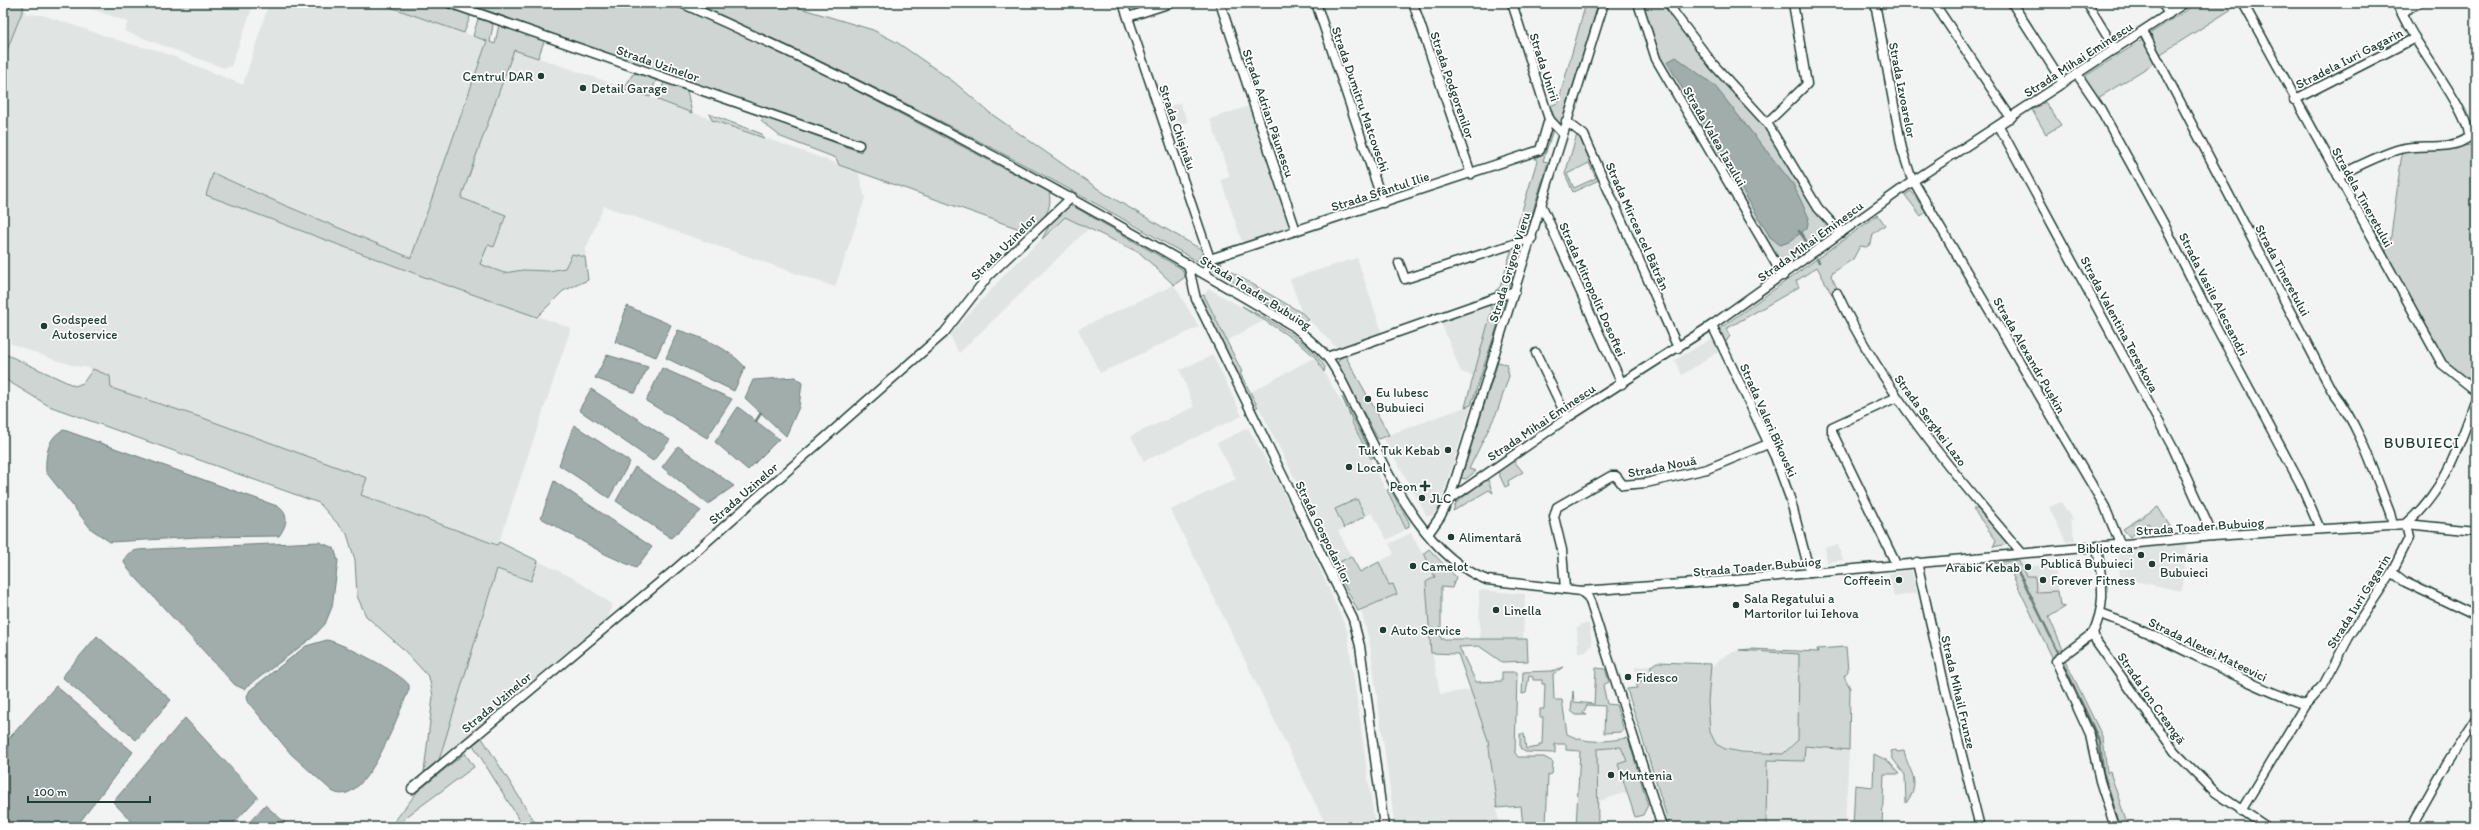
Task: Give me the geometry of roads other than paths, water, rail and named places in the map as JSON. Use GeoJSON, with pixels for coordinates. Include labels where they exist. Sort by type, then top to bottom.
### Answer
{"type":"FeatureCollection","features":[{"type":"Feature","properties":{"kind":"street","name":"Strada Uzinelor"},"geometry":{"type":"LineString","coordinates":[[449,3],[859,145]]}},
{"type":"Feature","properties":{"kind":"street"},"geometry":{"type":"LineString","coordinates":[[681,3],[852,82],[1072,197],[1188,264]]}},
{"type":"Feature","properties":{"kind":"street","name":"Strada Chișinău"},"geometry":{"type":"LineString","coordinates":[[1123,3],[1210,259]]}},
{"type":"Feature","properties":{"kind":"street"},"geometry":{"type":"LineString","coordinates":[[1128,17],[1171,3]]}},
{"type":"Feature","properties":{"kind":"street","name":"Strada Adrian Păunescu"},"geometry":{"type":"LineString","coordinates":[[1220,3],[1296,231]]}},
{"type":"Feature","properties":{"kind":"street","name":"Strada Dumitru Matcovschi"},"geometry":{"type":"LineString","coordinates":[[1316,3],[1384,203]]}},
{"type":"Feature","properties":{"kind":"street","name":"Strada Podgorenilor"},"geometry":{"type":"LineString","coordinates":[[1413,3],[1471,174]]}},
{"type":"Feature","properties":{"kind":"street","name":"Strada Unirii"},"geometry":{"type":"LineString","coordinates":[[1512,3],[1549,119],[1562,133]]}},
{"type":"Feature","properties":{"kind":"street","name":"Strada Grigore Vieru"},"geometry":{"type":"LineString","coordinates":[[1428,534],[1440,517],[1449,500],[1532,238],[1562,133],[1604,3]]}},
{"type":"Feature","properties":{"kind":"street","name":"Strada Valea Iazului"},"geometry":{"type":"LineString","coordinates":[[1638,3],[1656,59],[1783,276]]}},
{"type":"Feature","properties":{"kind":"street"},"geometry":{"type":"LineString","coordinates":[[1669,3],[1675,14],[1713,64],[1767,123],[1818,208],[1841,233]]}},
{"type":"Feature","properties":{"kind":"street"},"geometry":{"type":"LineString","coordinates":[[1767,123],[1806,84],[1793,3]]}},
{"type":"Feature","properties":{"kind":"street","name":"Strada Izvoarelor"},"geometry":{"type":"LineString","coordinates":[[1874,3],[1902,150],[1913,181]]}},
{"type":"Feature","properties":{"kind":"street"},"geometry":{"type":"LineString","coordinates":[[1934,3],[2011,118]]}},
{"type":"Feature","properties":{"kind":"street"},"geometry":{"type":"LineString","coordinates":[[2012,3],[2063,83]]}},
{"type":"Feature","properties":{"kind":"street"},"geometry":{"type":"LineString","coordinates":[[2087,3],[2115,49]]}},
{"type":"Feature","properties":{"kind":"street"},"geometry":{"type":"LineString","coordinates":[[2162,3],[2169,14]]}},
{"type":"Feature","properties":{"kind":"street","name":"Strada Mihai Eminescu"},"geometry":{"type":"LineString","coordinates":[[1449,500],[1566,418],[1622,384],[1712,325],[1783,276],[1913,181],[2185,3]]}},
{"type":"Feature","properties":{"kind":"street","name":"Stradela Tineretului"},"geometry":{"type":"LineString","coordinates":[[2243,3],[2294,100],[2338,176],[2442,365],[2476,391]]}},
{"type":"Feature","properties":{"kind":"street"},"geometry":{"type":"LineString","coordinates":[[2338,176],[2371,160],[2401,149],[2464,141],[2468,137],[2469,129],[2396,3]]}},
{"type":"Feature","properties":{"kind":"street","name":"Stradela Iuri Gagarin"},"geometry":{"type":"LineString","coordinates":[[2402,12],[2419,3]]}},
{"type":"Feature","properties":{"kind":"street","name":"Strada Tineretului"},"geometry":{"type":"LineString","coordinates":[[2142,31],[2332,391],[2342,404],[2353,424],[2393,524]]}},
{"type":"Feature","properties":{"kind":"street","name":"Stradela Iuri Gagarin"},"geometry":{"type":"LineString","coordinates":[[2294,100],[2415,38]]}},
{"type":"Feature","properties":{"kind":"street","name":"Strada Vasile Alecsandri"},"geometry":{"type":"LineString","coordinates":[[2077,74],[2100,108],[2164,224],[2206,308],[2300,483],[2320,529]]}},
{"type":"Feature","properties":{"kind":"street","name":"Strada Sfântul Ilie"},"geometry":{"type":"LineString","coordinates":[[1210,259],[1384,203],[1540,150],[1549,119]]}},
{"type":"Feature","properties":{"kind":"street","name":"Strada Mircea cel Bătrân"},"geometry":{"type":"LineString","coordinates":[[1566,121],[1584,135],[1678,348]]}},
{"type":"Feature","properties":{"kind":"street","name":"Strada Valentina Tereșkova"},"geometry":{"type":"LineString","coordinates":[[1999,126],[2183,468],[2213,536]]}},
{"type":"Feature","properties":{"kind":"street","name":"Strada Alexandr Pușkin"},"geometry":{"type":"LineString","coordinates":[[1913,181],[2105,507],[2120,544]]}},
{"type":"Feature","properties":{"kind":"street","name":"Strada Uzinelor"},"geometry":{"type":"LineString","coordinates":[[412,789],[678,567],[938,338],[989,275],[1072,197]]}},
{"type":"Feature","properties":{"kind":"street","name":"Strada Mitropolit Dosoftei"},"geometry":{"type":"LineString","coordinates":[[1541,204],[1622,384]]}},
{"type":"Feature","properties":{"kind":"street"},"geometry":{"type":"LineString","coordinates":[[1399,263],[1404,279],[1532,238]]}},
{"type":"Feature","properties":{"kind":"street"},"geometry":{"type":"LineString","coordinates":[[1205,274],[1210,259]]}},
{"type":"Feature","properties":{"kind":"street","name":"Strada Toader Bubuiog"},"geometry":{"type":"LineString","coordinates":[[1188,264],[1293,326],[1327,357],[1410,509],[1428,534],[1453,561],[1474,575],[1501,583],[1581,591],[1656,587],[2021,552],[2213,536],[2393,524],[2476,531]]}},
{"type":"Feature","properties":{"kind":"street","name":"Strada Gospodarilor"},"geometry":{"type":"LineString","coordinates":[[1188,264],[1196,299],[1357,632],[1384,827]]}},
{"type":"Feature","properties":{"kind":"street"},"geometry":{"type":"LineString","coordinates":[[1327,357],[1515,291]]}},
{"type":"Feature","properties":{"kind":"street","name":"Strada Serghei Lazo"},"geometry":{"type":"LineString","coordinates":[[1837,293],[1861,342],[1897,397],[1978,502],[2021,552]]}},
{"type":"Feature","properties":{"kind":"street","name":"Strada Valeri Bîkovski"},"geometry":{"type":"LineString","coordinates":[[1712,325],[1768,444],[1790,498],[1810,573]]}},
{"type":"Feature","properties":{"kind":"street"},"geometry":{"type":"LineString","coordinates":[[1536,353],[1566,418]]}},
{"type":"Feature","properties":{"kind":"street"},"geometry":{"type":"LineString","coordinates":[[1896,564],[1832,432],[1832,427],[1897,397]]}},
{"type":"Feature","properties":{"kind":"street"},"geometry":{"type":"LineString","coordinates":[[2406,524],[2432,498],[2449,470],[2476,399]]}},
{"type":"Feature","properties":{"kind":"street","name":"Strada Nouă"},"geometry":{"type":"LineString","coordinates":[[1565,589],[1562,550],[1554,517],[1557,507],[1611,476],[1616,476],[1623,485],[1652,482],[1725,464],[1768,444]]}},
{"type":"Feature","properties":{"kind":"street","name":"Strada Iuri Gagarin"},"geometry":{"type":"LineString","coordinates":[[2241,811],[2304,705],[2324,684],[2349,637],[2392,572],[2409,538],[2406,524]]}},
{"type":"Feature","properties":{"kind":"street"},"geometry":{"type":"LineString","coordinates":[[2097,546],[2103,593],[2101,614],[2093,633],[2056,661],[2090,735],[2100,781],[2115,827]]}},
{"type":"Feature","properties":{"kind":"street","name":"Strada Mihail Frunze"},"geometry":{"type":"LineString","coordinates":[[1917,562],[1945,688],[1980,827]]}},
{"type":"Feature","properties":{"kind":"street"},"geometry":{"type":"LineString","coordinates":[[2392,572],[2405,582],[2476,616]]}},
{"type":"Feature","properties":{"kind":"street"},"geometry":{"type":"LineString","coordinates":[[1581,591],[1588,597],[1591,604],[1662,827]]}},
{"type":"Feature","properties":{"kind":"street","name":"Strada Alexei Mateevici"},"geometry":{"type":"LineString","coordinates":[[2101,614],[2149,634],[2267,692],[2304,705]]}},
{"type":"Feature","properties":{"kind":"street","name":"Strada Ion Creangă"},"geometry":{"type":"LineString","coordinates":[[2093,633],[2096,641],[2175,752],[2210,788],[2241,811],[2267,827]]}},
{"type":"Feature","properties":{"kind":"street"},"geometry":{"type":"LineString","coordinates":[[2411,827],[2447,763],[2476,718]]}},
{"type":"Feature","properties":{"kind":"waterway"},"geometry":{"type":"LineString","coordinates":[[1799,231],[1809,245]]}},
{"type":"Feature","properties":{"kind":"waterway"},"geometry":{"type":"LineString","coordinates":[[756,421],[761,413]]}},
{"type":"Feature","properties":{"kind":"waterway"},"geometry":{"type":"LineString","coordinates":[[2012,563],[2023,580],[2059,654]]}},
{"type":"Feature","properties":{"kind":"waterway"},"geometry":{"type":"LineString","coordinates":[[2063,663],[2100,742],[2103,772],[2120,827]]}},
{"type":"Feature","properties":{"kind":"place","name":"Centrul DAR"},"geometry":{"type":"Point","coordinates":[541,76]}},
{"type":"Feature","properties":{"kind":"place","name":"Detail Garage"},"geometry":{"type":"Point","coordinates":[583,88]}},
{"type":"Feature","properties":{"kind":"place","name":"Godspeed Autoservice"},"geometry":{"type":"Point","coordinates":[44,326]}},
{"type":"Feature","properties":{"kind":"place","name":"Eu Iubesc Bubuieci"},"geometry":{"type":"Point","coordinates":[1368,399]}},
{"type":"Feature","properties":{"kind":"place","name":"Tuk Tuk Kebab"},"geometry":{"type":"Point","coordinates":[1448,450]}},
{"type":"Feature","properties":{"kind":"place","name":"Local"},"geometry":{"type":"Point","coordinates":[1349,467]}},
{"type":"Feature","properties":{"kind":"place","name":"Peon"},"geometry":{"type":"Point","coordinates":[1425,486]}},
{"type":"Feature","properties":{"kind":"place","name":"JLC"},"geometry":{"type":"Point","coordinates":[1422,498]}},
{"type":"Feature","properties":{"kind":"place","name":"Alimentară"},"geometry":{"type":"Point","coordinates":[1451,537]}},
{"type":"Feature","properties":{"kind":"place","name":"Biblioteca Publică Bubuieci"},"geometry":{"type":"Point","coordinates":[2141,555]}},
{"type":"Feature","properties":{"kind":"place","name":"Primăria Bubuieci"},"geometry":{"type":"Point","coordinates":[2152,564]}},
{"type":"Feature","properties":{"kind":"place","name":"Camelot"},"geometry":{"type":"Point","coordinates":[1413,566]}},
{"type":"Feature","properties":{"kind":"place","name":"Arabic Kebab"},"geometry":{"type":"Point","coordinates":[2028,567]}},
{"type":"Feature","properties":{"kind":"place","name":"Coffeein"},"geometry":{"type":"Point","coordinates":[1899,580]}},
{"type":"Feature","properties":{"kind":"place","name":"Forever Fitness"},"geometry":{"type":"Point","coordinates":[2043,580]}},
{"type":"Feature","properties":{"kind":"place","name":"Sala Regatului a Martorilor lui Iehova"},"geometry":{"type":"Point","coordinates":[1736,605]}},
{"type":"Feature","properties":{"kind":"place","name":"Linella"},"geometry":{"type":"Point","coordinates":[1496,610]}},
{"type":"Feature","properties":{"kind":"place","name":"Auto Service"},"geometry":{"type":"Point","coordinates":[1383,630]}},
{"type":"Feature","properties":{"kind":"place","name":"Fidesco"},"geometry":{"type":"Point","coordinates":[1628,677]}},
{"type":"Feature","properties":{"kind":"place","name":"Muntenia"},"geometry":{"type":"Point","coordinates":[1611,775]}},
{"type":"Feature","properties":{"kind":"district","name":"BUBUIECI"},"geometry":{"type":"Point","coordinates":[2422,443]}}]}
